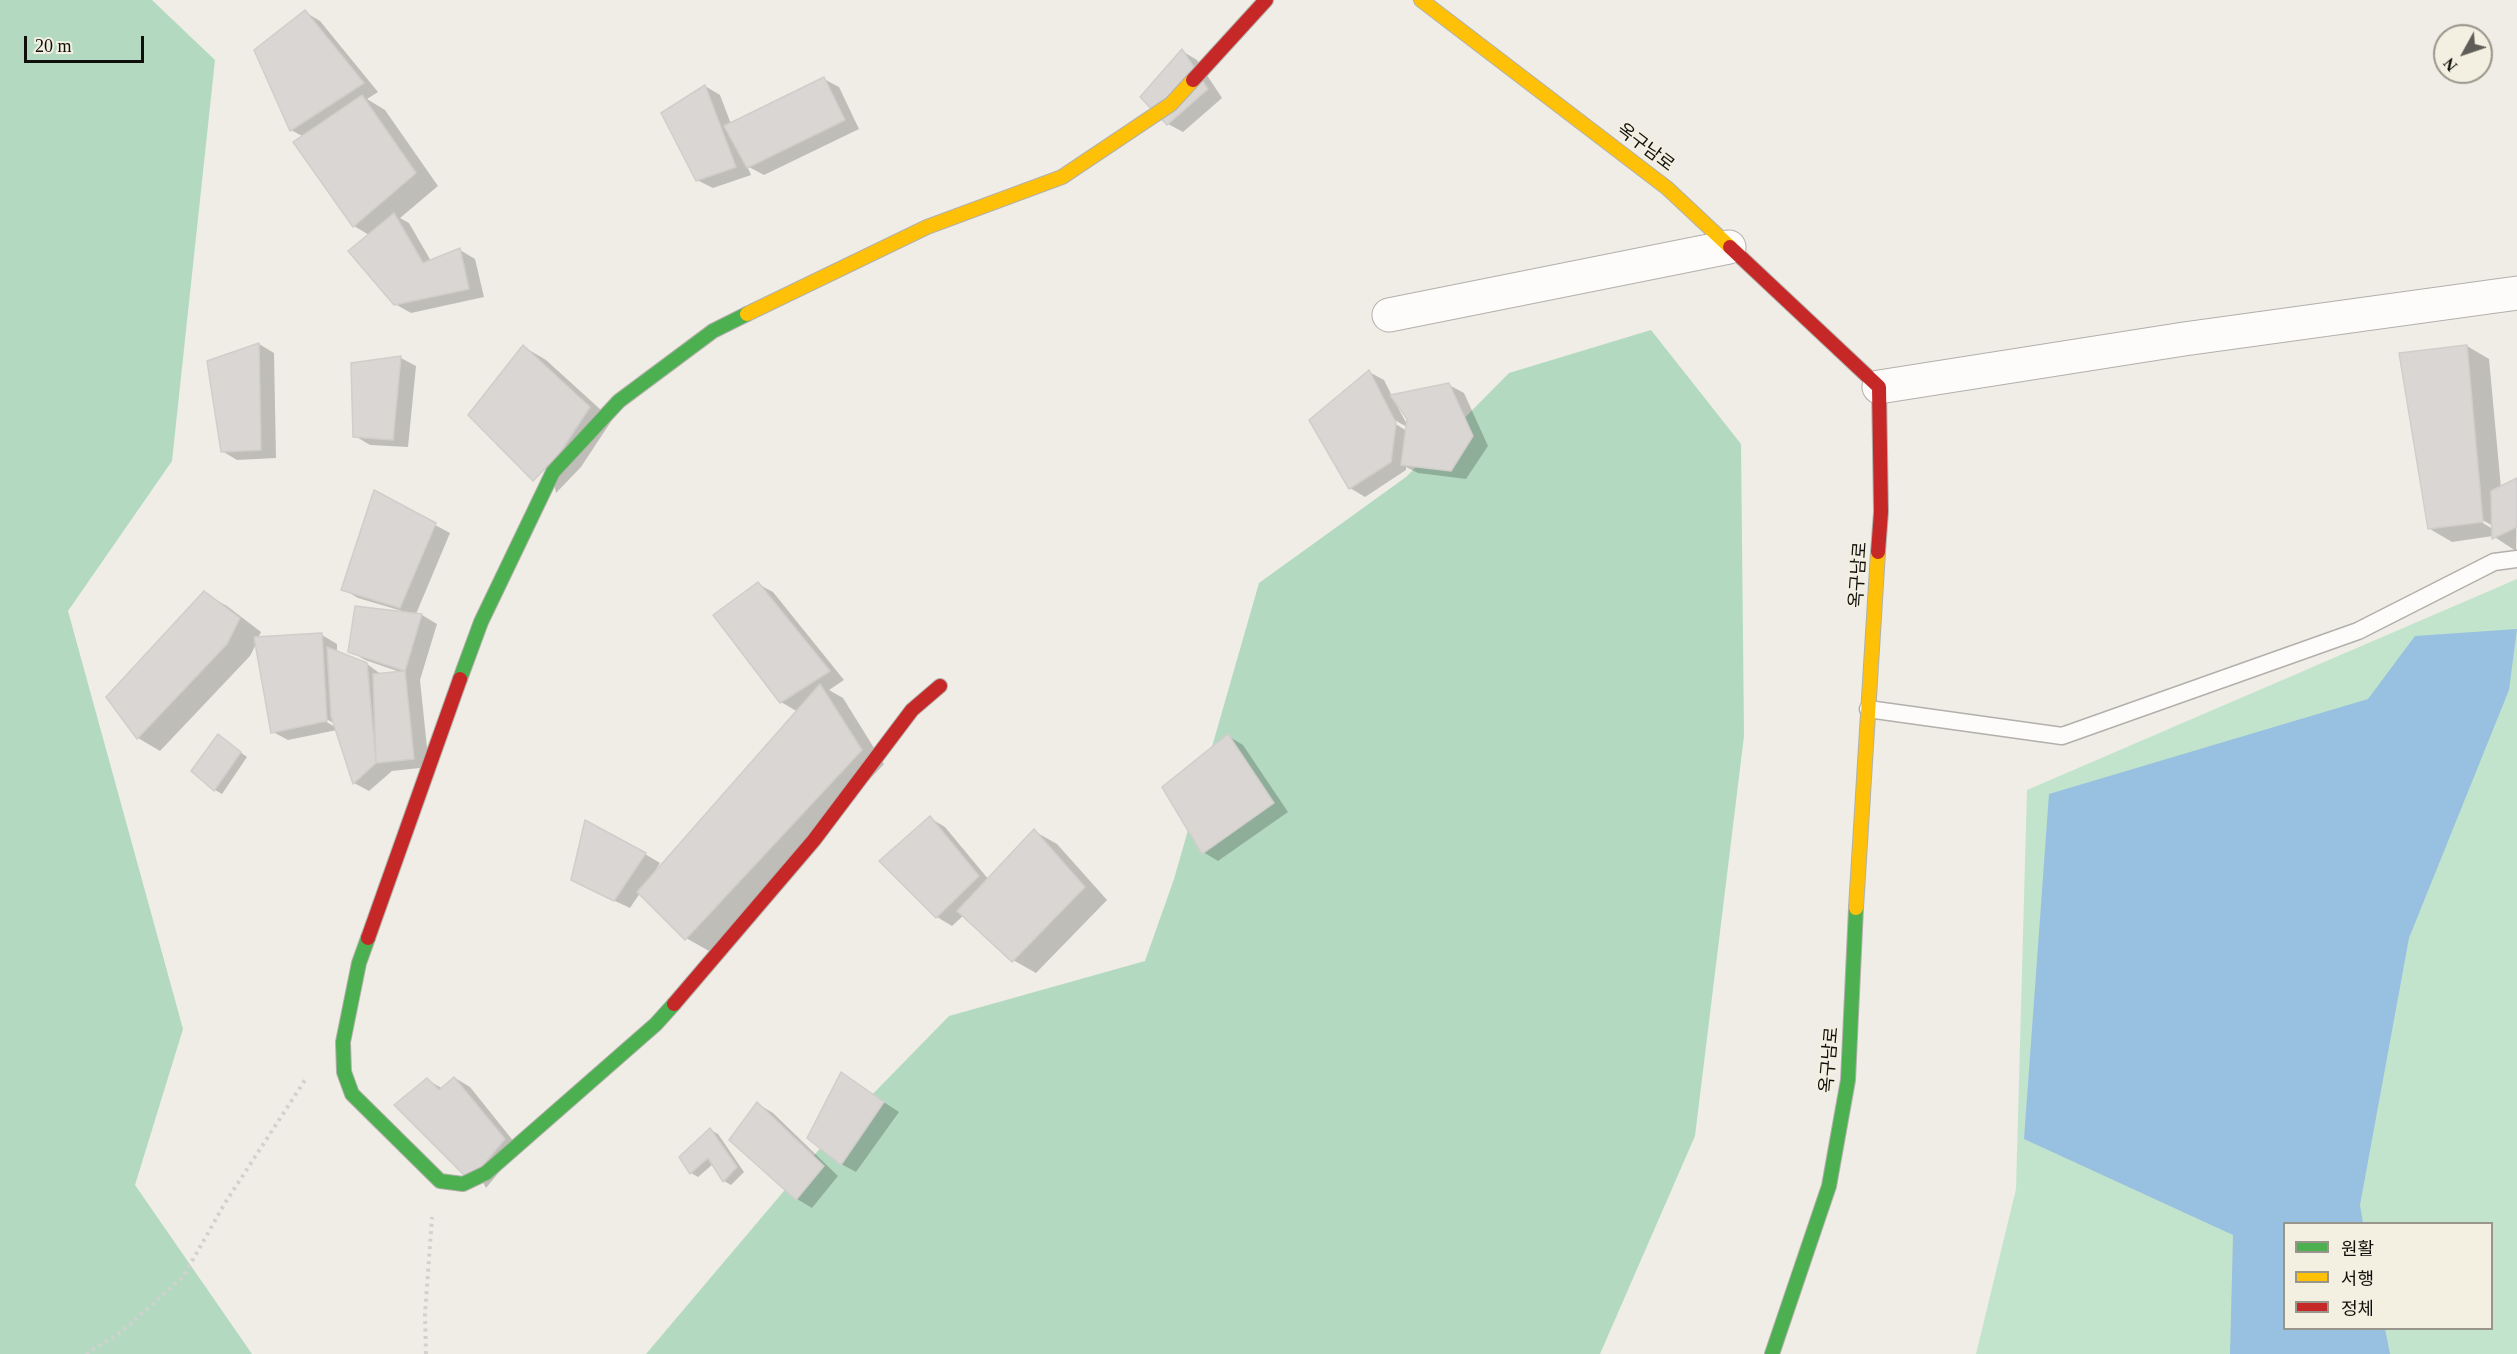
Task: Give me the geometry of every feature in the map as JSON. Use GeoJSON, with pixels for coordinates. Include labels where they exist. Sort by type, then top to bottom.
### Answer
{"type":"FeatureCollection","features":[{"type":"Feature","properties":{"kind":"street"},"geometry":{"type":"LineString","coordinates":[[940,686],[912,710],[814,840],[656,1024],[486,1173],[463,1184],[440,1181],[352,1094],[344,1072],[343,1042],[359,963],[481,622],[552,472],[619,401],[713,331],[927,227],[1062,177],[1171,104],[1266,0]]}},
{"type":"Feature","properties":{"kind":"street","name":"옥구남로"},"geometry":{"type":"LineString","coordinates":[[1421,0],[1667,188],[1879,387],[1881,512],[1860,829],[1848,1080],[1829,1186],[1772,1354]]}},
{"type":"Feature","properties":{"kind":"street"},"geometry":{"type":"LineString","coordinates":[[1389,315],[1729,247]]}},
{"type":"Feature","properties":{"kind":"street"},"geometry":{"type":"LineString","coordinates":[[1879,387],[2184,339],[2517,292]]}},
{"type":"Feature","properties":{"kind":"lane"},"geometry":{"type":"LineString","coordinates":[[1868,709],[2062,736],[2358,631],[2494,562],[2517,560]]}},
{"type":"Feature","properties":{"kind":"path"},"geometry":{"type":"LineString","coordinates":[[86,1354],[121,1332],[183,1277],[225,1203],[305,1080],[344,1072]]}},
{"type":"Feature","properties":{"kind":"path"},"geometry":{"type":"LineString","coordinates":[[426,1354],[425,1315],[434,1186],[463,1184]]}},
{"type":"Feature","properties":{"kind":"green space"},"geometry":{"type":"Polygon","coordinates":[[[0,0],[152,0],[215,60],[172,461],[68,611],[183,1029],[135,1185],[252,1354],[0,1354],[0,0]]]}},
{"type":"Feature","properties":{"kind":"green space"},"geometry":{"type":"Polygon","coordinates":[[[1651,330],[1741,444],[1744,736],[1695,1136],[1600,1354],[646,1354],[822,1146],[949,1016],[1145,961],[1174,879],[1259,583],[1406,477],[1509,373],[1651,330]]]}},
{"type":"Feature","properties":{"kind":"green space"},"geometry":{"type":"Polygon","coordinates":[[[2517,579],[2517,1354],[1976,1354],[2016,1189],[2027,790],[2517,579]]]}},
{"type":"Feature","properties":{"kind":"water"},"geometry":{"type":"Polygon","coordinates":[[[2517,629],[2509,690],[2409,938],[2360,1205],[2363,1222],[2283,1222],[2283,1330],[2385,1330],[2390,1354],[2230,1354],[2233,1235],[2024,1139],[2049,794],[2368,699],[2415,636],[2517,629]]]}},
{"type":"Feature","properties":{"kind":"building"},"geometry":{"type":"Polygon","coordinates":[[[305,10],[364,83],[290,131],[254,50],[305,10]]]}},
{"type":"Feature","properties":{"kind":"building"},"geometry":{"type":"Polygon","coordinates":[[[1182,49],[1208,89],[1167,125],[1140,97],[1182,49]]]}},
{"type":"Feature","properties":{"kind":"building"},"geometry":{"type":"Polygon","coordinates":[[[824,77],[845,120],[747,168],[724,126],[824,77]]]}},
{"type":"Feature","properties":{"kind":"building"},"geometry":{"type":"Polygon","coordinates":[[[705,85],[736,167],[696,181],[661,113],[705,85]]]}},
{"type":"Feature","properties":{"kind":"building"},"geometry":{"type":"Polygon","coordinates":[[[362,95],[416,173],[353,227],[293,142],[362,95]]]}},
{"type":"Feature","properties":{"kind":"building"},"geometry":{"type":"Polygon","coordinates":[[[394,213],[423,263],[460,248],[469,289],[394,305],[348,251],[394,213]]]}},
{"type":"Feature","properties":{"kind":"building"},"geometry":{"type":"Polygon","coordinates":[[[259,343],[261,450],[221,452],[207,361],[259,343]]]}},
{"type":"Feature","properties":{"kind":"building"},"geometry":{"type":"Polygon","coordinates":[[[523,345],[590,407],[559,454],[533,481],[468,415],[523,345]]]}},
{"type":"Feature","properties":{"kind":"building"},"geometry":{"type":"Polygon","coordinates":[[[2467,345],[2483,522],[2428,529],[2399,353],[2467,345]]]}},
{"type":"Feature","properties":{"kind":"building"},"geometry":{"type":"Polygon","coordinates":[[[401,356],[393,440],[353,437],[351,363],[401,356]]]}},
{"type":"Feature","properties":{"kind":"building"},"geometry":{"type":"Polygon","coordinates":[[[1369,370],[1396,423],[1391,462],[1349,489],[1309,420],[1369,370]]]}},
{"type":"Feature","properties":{"kind":"building"},"geometry":{"type":"Polygon","coordinates":[[[1449,383],[1473,436],[1451,471],[1401,465],[1407,419],[1390,395],[1449,383]]]}},
{"type":"Feature","properties":{"kind":"building"},"geometry":{"type":"Polygon","coordinates":[[[2517,478],[2517,527],[2492,539],[2491,491],[2517,478]]]}},
{"type":"Feature","properties":{"kind":"building"},"geometry":{"type":"Polygon","coordinates":[[[374,490],[436,523],[400,608],[341,590],[374,490]]]}},
{"type":"Feature","properties":{"kind":"building"},"geometry":{"type":"Polygon","coordinates":[[[758,582],[830,671],[780,703],[713,615],[758,582]]]}},
{"type":"Feature","properties":{"kind":"building"},"geometry":{"type":"Polygon","coordinates":[[[204,591],[240,618],[227,644],[137,739],[106,697],[204,591]]]}},
{"type":"Feature","properties":{"kind":"building"},"geometry":{"type":"Polygon","coordinates":[[[355,606],[422,614],[405,671],[348,652],[355,606]]]}},
{"type":"Feature","properties":{"kind":"building"},"geometry":{"type":"Polygon","coordinates":[[[322,633],[327,721],[271,733],[254,637],[322,633]]]}},
{"type":"Feature","properties":{"kind":"building"},"geometry":{"type":"Polygon","coordinates":[[[327,647],[367,663],[376,763],[353,784],[331,716],[327,647]]]}},
{"type":"Feature","properties":{"kind":"building"},"geometry":{"type":"Polygon","coordinates":[[[405,671],[414,759],[376,763],[373,674],[405,671]]]}},
{"type":"Feature","properties":{"kind":"building"},"geometry":{"type":"Polygon","coordinates":[[[820,684],[862,750],[685,940],[637,892],[820,684]]]}},
{"type":"Feature","properties":{"kind":"building"},"geometry":{"type":"Polygon","coordinates":[[[218,734],[241,752],[214,791],[191,771],[218,734]]]}},
{"type":"Feature","properties":{"kind":"building"},"geometry":{"type":"Polygon","coordinates":[[[1228,734],[1274,803],[1202,854],[1162,787],[1228,734]]]}},
{"type":"Feature","properties":{"kind":"building"},"geometry":{"type":"Polygon","coordinates":[[[930,816],[979,876],[936,918],[879,861],[930,816]]]}},
{"type":"Feature","properties":{"kind":"building"},"geometry":{"type":"Polygon","coordinates":[[[585,820],[646,853],[614,901],[571,880],[585,820]]]}},
{"type":"Feature","properties":{"kind":"building"},"geometry":{"type":"Polygon","coordinates":[[[1034,829],[1085,887],[1012,962],[957,911],[1034,829]]]}},
{"type":"Feature","properties":{"kind":"building"},"geometry":{"type":"Polygon","coordinates":[[[841,1072],[884,1102],[841,1165],[807,1138],[841,1072]]]}},
{"type":"Feature","properties":{"kind":"building"},"geometry":{"type":"Polygon","coordinates":[[[454,1077],[505,1139],[470,1181],[394,1105],[427,1078],[439,1090],[454,1077]]]}},
{"type":"Feature","properties":{"kind":"building"},"geometry":{"type":"Polygon","coordinates":[[[757,1102],[824,1166],[796,1200],[729,1140],[757,1102]]]}},
{"type":"Feature","properties":{"kind":"building"},"geometry":{"type":"Polygon","coordinates":[[[710,1128],[737,1167],[723,1182],[708,1158],[690,1174],[679,1157],[710,1128]]]}},
{"type":"Feature","properties":{"kind":"traffic: fast"},"geometry":{"type":"LineString","coordinates":[[460,679],[481,622],[553,472],[619,401],[713,331],[747,314]]}},
{"type":"Feature","properties":{"kind":"traffic: fast"},"geometry":{"type":"LineString","coordinates":[[1772,1354],[1829,1186],[1848,1080],[1856,908]]}},
{"type":"Feature","properties":{"kind":"traffic: fast"},"geometry":{"type":"LineString","coordinates":[[368,938],[359,963],[343,1042],[344,1072],[352,1094],[440,1181],[463,1184],[486,1173],[656,1024],[674,1004]]}},
{"type":"Feature","properties":{"kind":"traffic: slow"},"geometry":{"type":"LineString","coordinates":[[1421,0],[1667,188],[1730,247]]}},
{"type":"Feature","properties":{"kind":"traffic: slow"},"geometry":{"type":"LineString","coordinates":[[747,314],[927,227],[1062,177],[1171,104],[1193,80]]}},
{"type":"Feature","properties":{"kind":"traffic: slow"},"geometry":{"type":"LineString","coordinates":[[1856,908],[1878,552]]}},
{"type":"Feature","properties":{"kind":"traffic: jam"},"geometry":{"type":"LineString","coordinates":[[1193,80],[1266,0]]}},
{"type":"Feature","properties":{"kind":"traffic: jam"},"geometry":{"type":"LineString","coordinates":[[1730,247],[1879,387],[1881,512],[1878,552]]}},
{"type":"Feature","properties":{"kind":"traffic: jam"},"geometry":{"type":"LineString","coordinates":[[368,938],[460,679]]}},
{"type":"Feature","properties":{"kind":"traffic: jam"},"geometry":{"type":"LineString","coordinates":[[674,1004],[814,840],[912,710],[940,686]]}}]}
